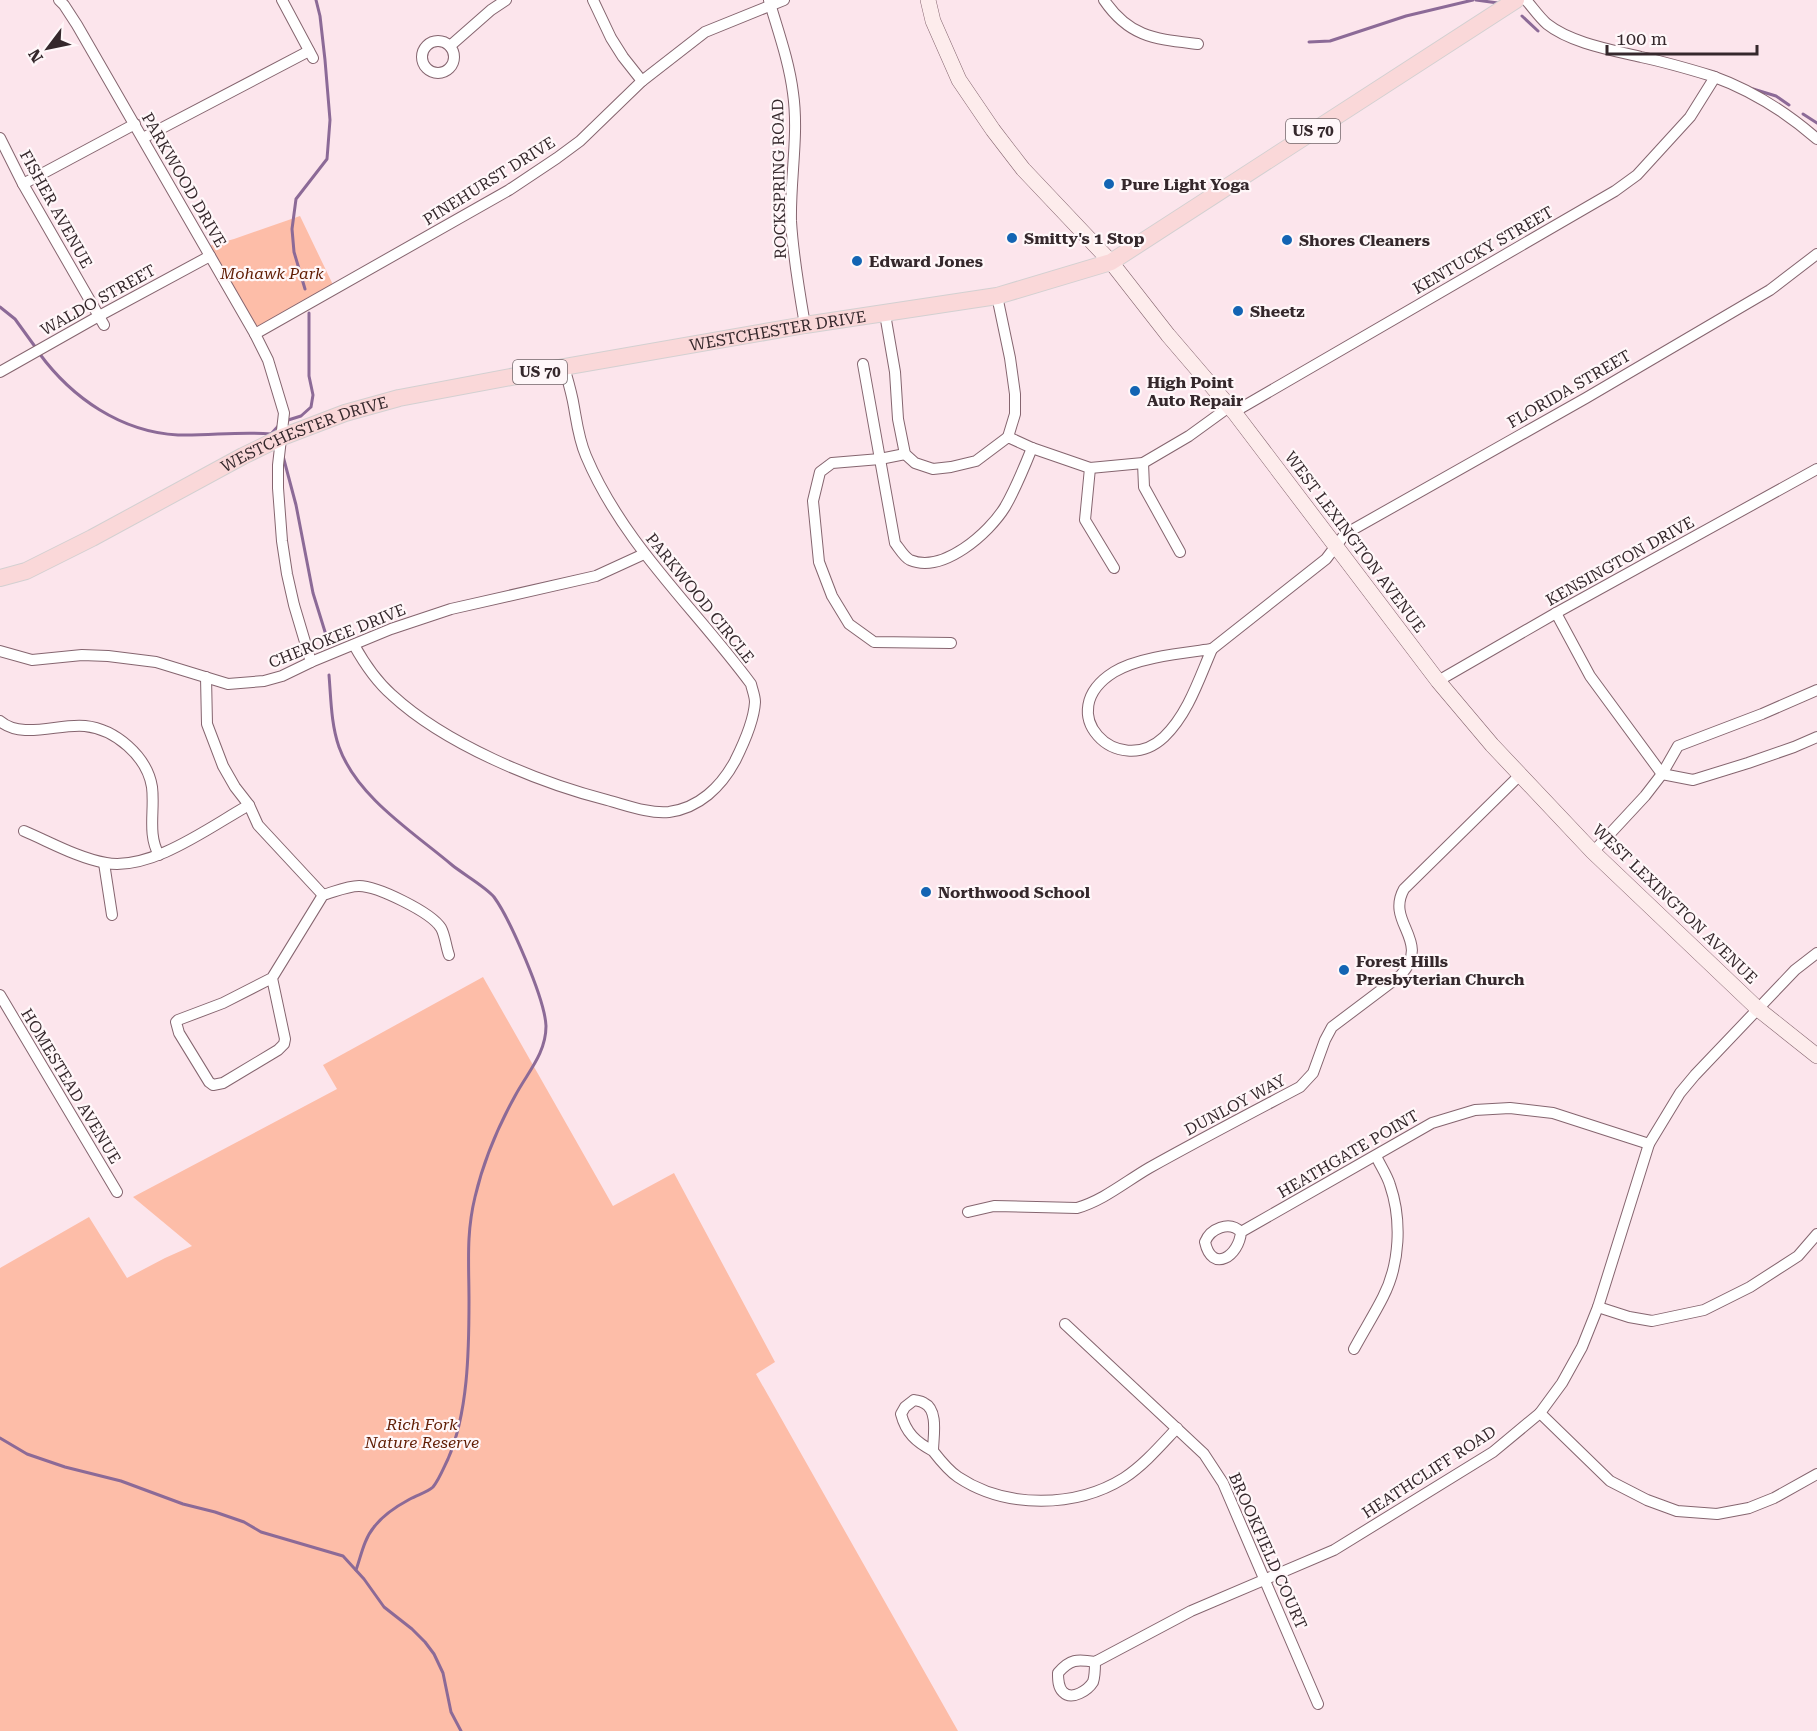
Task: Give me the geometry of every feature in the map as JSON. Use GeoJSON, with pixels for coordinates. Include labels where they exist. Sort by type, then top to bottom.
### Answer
{"type":"FeatureCollection","features":[{"type":"Feature","properties":{"kind":"main road","name":"WESTCHESTER DRIVE"},"geometry":{"type":"LineString","coordinates":[[0,578],[26,571],[92,538],[282,437],[345,413],[399,398],[564,367],[805,325],[997,296],[1111,262],[1516,0]]}},
{"type":"Feature","properties":{"kind":"street"},"geometry":{"type":"LineString","coordinates":[[142,138],[311,55],[283,0]]}},
{"type":"Feature","properties":{"kind":"street"},"geometry":{"type":"LineString","coordinates":[[450,46],[506,0]]}},
{"type":"Feature","properties":{"kind":"street"},"geometry":{"type":"LineString","coordinates":[[593,0],[622,57],[642,81]]}},
{"type":"Feature","properties":{"kind":"street","name":"PINEHURST DRIVE"},"geometry":{"type":"LineString","coordinates":[[255,334],[509,190],[548,165],[580,141],[642,81],[705,32],[769,3],[784,0]]}},
{"type":"Feature","properties":{"kind":"street","name":"WEST LEXINGTON AVENUE"},"geometry":{"type":"LineString","coordinates":[[928,0],[933,21],[959,80],[993,130],[1023,169],[1111,262],[1168,335],[1232,409],[1438,681],[1520,775],[1593,852],[1758,1009],[1817,1056]]}},
{"type":"Feature","properties":{"kind":"street"},"geometry":{"type":"LineString","coordinates":[[1104,0],[1113,14],[1133,29],[1151,38],[1198,44]]}},
{"type":"Feature","properties":{"kind":"street"},"geometry":{"type":"LineString","coordinates":[[1526,0],[1548,24],[1570,36],[1598,46],[1715,77],[1761,98],[1817,139]]}},
{"type":"Feature","properties":{"kind":"street","name":"PARKWOOD DRIVE"},"geometry":{"type":"LineString","coordinates":[[65,2],[268,360],[284,413],[278,465],[282,541],[294,605],[311,662]]}},
{"type":"Feature","properties":{"kind":"street","name":"ROCKSPRING ROAD"},"geometry":{"type":"LineString","coordinates":[[769,3],[786,57],[793,92],[795,117],[791,219],[794,260],[805,325]]}},
{"type":"Feature","properties":{"kind":"street","name":"KENTUCKY STREET"},"geometry":{"type":"LineString","coordinates":[[1143,463],[1232,409],[1615,191],[1637,175],[1690,117],[1715,77]]}},
{"type":"Feature","properties":{"kind":"street"},"geometry":{"type":"LineString","coordinates":[[23,184],[135,124]]}},
{"type":"Feature","properties":{"kind":"street","name":"FISHER AVENUE"},"geometry":{"type":"LineString","coordinates":[[0,138],[23,184],[102,320]]}},
{"type":"Feature","properties":{"kind":"street","name":"FLORIDA STREET"},"geometry":{"type":"LineString","coordinates":[[1212,649],[1326,559],[1345,534],[1586,398],[1770,290],[1817,254]]}},
{"type":"Feature","properties":{"kind":"street","name":"WALDO STREET"},"geometry":{"type":"LineString","coordinates":[[0,372],[102,320],[210,256]]}},
{"type":"Feature","properties":{"kind":"street"},"geometry":{"type":"LineString","coordinates":[[885,314],[895,372],[898,419],[905,454],[915,463],[933,468],[951,467],[975,461],[1008,437],[1015,414],[1010,358],[997,296]]}},
{"type":"Feature","properties":{"kind":"street"},"geometry":{"type":"LineString","coordinates":[[863,364],[895,543],[908,559],[921,563],[945,560],[989,526],[1003,510],[1013,493],[1032,448]]}},
{"type":"Feature","properties":{"kind":"street","name":"PARKWOOD CIRCLE"},"geometry":{"type":"LineString","coordinates":[[354,645],[364,663],[380,683],[412,713],[492,759],[532,776],[589,795],[652,812],[667,812],[683,809],[702,799],[716,789],[730,771],[746,740],[755,701],[751,684],[644,554],[600,488],[585,454],[564,367]]}},
{"type":"Feature","properties":{"kind":"street"},"geometry":{"type":"LineString","coordinates":[[1008,437],[1032,448],[1090,468],[1143,463],[1144,487],[1179,552]]}},
{"type":"Feature","properties":{"kind":"street"},"geometry":{"type":"LineString","coordinates":[[905,454],[880,459],[832,463],[819,472],[813,501],[819,562],[832,596],[849,624],[874,642],[951,643]]}},
{"type":"Feature","properties":{"kind":"street"},"geometry":{"type":"LineString","coordinates":[[1090,468],[1085,520],[1114,568]]}},
{"type":"Feature","properties":{"kind":"street","name":"KENSINGTON DRIVE"},"geometry":{"type":"LineString","coordinates":[[1438,681],[1817,469]]}},
{"type":"Feature","properties":{"kind":"street","name":"CHEROKEE DRIVE"},"geometry":{"type":"LineString","coordinates":[[0,651],[32,660],[82,655],[108,656],[156,662],[228,684],[264,681],[282,676],[391,629],[451,609],[596,576],[644,554]]}},
{"type":"Feature","properties":{"kind":"street"},"geometry":{"type":"LineString","coordinates":[[1556,613],[1590,676],[1662,774],[1693,780],[1748,763],[1817,737]]}},
{"type":"Feature","properties":{"kind":"street"},"geometry":{"type":"LineString","coordinates":[[1212,649],[1185,710],[1163,737],[1149,746],[1135,750],[1117,749],[1102,741],[1090,725],[1086,705],[1097,685],[1115,670],[1150,658],[1212,649]]}},
{"type":"Feature","properties":{"kind":"street"},"geometry":{"type":"LineString","coordinates":[[206,677],[207,724],[223,766],[249,805],[258,825],[323,896]]}},
{"type":"Feature","properties":{"kind":"street"},"geometry":{"type":"LineString","coordinates":[[1593,852],[1645,796],[1662,774],[1678,746],[1817,690]]}},
{"type":"Feature","properties":{"kind":"street"},"geometry":{"type":"LineString","coordinates":[[0,721],[5,725],[24,730],[92,726],[120,739],[147,771],[152,786],[154,846],[159,855]]}},
{"type":"Feature","properties":{"kind":"street","name":"DUNLOY WAY"},"geometry":{"type":"LineString","coordinates":[[968,1212],[994,1206],[1077,1208],[1090,1204],[1149,1168],[1300,1087],[1313,1073],[1324,1040],[1332,1027],[1401,975],[1409,964],[1412,953],[1410,939],[1398,906],[1404,889],[1520,775]]}},
{"type":"Feature","properties":{"kind":"street"},"geometry":{"type":"LineString","coordinates":[[24,831],[72,852],[116,864],[159,855],[173,849],[249,805]]}},
{"type":"Feature","properties":{"kind":"street"},"geometry":{"type":"LineString","coordinates":[[104,862],[112,915]]}},
{"type":"Feature","properties":{"kind":"street"},"geometry":{"type":"LineString","coordinates":[[272,978],[285,1039],[284,1044],[224,1083],[213,1085],[179,1033],[176,1022],[223,1003],[272,978],[323,896],[356,886],[370,887],[413,906],[429,916],[441,928],[449,955]]}},
{"type":"Feature","properties":{"kind":"street","name":"HEATHCLIFF ROAD"},"geometry":{"type":"LineString","coordinates":[[1095,1662],[1191,1611],[1334,1550],[1493,1452],[1540,1413],[1562,1383],[1582,1347],[1598,1307],[1649,1144],[1680,1093],[1695,1075],[1795,970],[1817,953]]}},
{"type":"Feature","properties":{"kind":"street","name":"HOMESTEAD AVENUE"},"geometry":{"type":"LineString","coordinates":[[0,995],[117,1192]]}},
{"type":"Feature","properties":{"kind":"street","name":"HEATHGATE POINT"},"geometry":{"type":"LineString","coordinates":[[1241,1232],[1431,1124],[1475,1110],[1510,1108],[1553,1113],[1649,1144]]}},
{"type":"Feature","properties":{"kind":"street"},"geometry":{"type":"LineString","coordinates":[[1354,1349],[1384,1296],[1396,1264],[1396,1213],[1390,1184],[1376,1156]]}},
{"type":"Feature","properties":{"kind":"street"},"geometry":{"type":"LineString","coordinates":[[1598,1307],[1629,1317],[1652,1321],[1704,1310],[1750,1287],[1798,1256],[1817,1234]]}},
{"type":"Feature","properties":{"kind":"street","name":"BROOKFIELD COURT"},"geometry":{"type":"LineString","coordinates":[[1065,1324],[1204,1454],[1223,1483],[1318,1704]]}},
{"type":"Feature","properties":{"kind":"street"},"geometry":{"type":"LineString","coordinates":[[933,1451],[933,1417],[930,1408],[925,1403],[914,1400],[905,1407],[901,1414],[903,1423],[917,1443],[933,1451],[957,1477],[980,1489],[1017,1499],[1051,1501],[1089,1495],[1124,1478],[1148,1459],[1178,1428]]}},
{"type":"Feature","properties":{"kind":"street"},"geometry":{"type":"LineString","coordinates":[[1540,1413],[1610,1481],[1647,1500],[1677,1510],[1717,1514],[1749,1508],[1774,1498],[1817,1474]]}},
{"type":"Feature","properties":{"kind":"green space","name":"Mohawk Park"},"geometry":{"type":"Polygon","coordinates":[[[300,216],[335,289],[255,334],[205,247],[300,216]]]}},
{"type":"Feature","properties":{"kind":"green space","name":"Rich Fork Nature Reserve"},"geometry":{"type":"Polygon","coordinates":[[[483,977],[613,1206],[674,1173],[775,1362],[756,1374],[958,1731],[0,1731],[0,1268],[89,1217],[127,1278],[192,1246],[133,1197],[337,1089],[323,1065],[483,977]]]}},
{"type":"Feature","properties":{"kind":"waterway"},"geometry":{"type":"LineString","coordinates":[[305,289],[294,252],[292,229],[296,199],[327,159],[330,120],[320,16],[316,0]]}},
{"type":"Feature","properties":{"kind":"waterway"},"geometry":{"type":"LineString","coordinates":[[1309,42],[1330,41],[1406,16],[1473,0]]}},
{"type":"Feature","properties":{"kind":"waterway"},"geometry":{"type":"LineString","coordinates":[[1476,0],[1498,3]]}},
{"type":"Feature","properties":{"kind":"waterway"},"geometry":{"type":"LineString","coordinates":[[1522,16],[1538,31]]}},
{"type":"Feature","properties":{"kind":"waterway"},"geometry":{"type":"LineString","coordinates":[[1753,89],[1776,96],[1789,105]]}},
{"type":"Feature","properties":{"kind":"waterway"},"geometry":{"type":"LineString","coordinates":[[1803,114],[1817,123]]}},
{"type":"Feature","properties":{"kind":"waterway"},"geometry":{"type":"LineString","coordinates":[[0,307],[15,319],[36,348]]}},
{"type":"Feature","properties":{"kind":"waterway"},"geometry":{"type":"LineString","coordinates":[[285,421],[301,416],[311,407],[313,395],[309,376],[309,313]]}},
{"type":"Feature","properties":{"kind":"waterway"},"geometry":{"type":"LineString","coordinates":[[39,353],[82,398],[118,420],[137,427],[178,435],[271,434]]}},
{"type":"Feature","properties":{"kind":"waterway"},"geometry":{"type":"LineString","coordinates":[[271,434],[280,424]]}},
{"type":"Feature","properties":{"kind":"waterway"},"geometry":{"type":"LineString","coordinates":[[283,456],[296,505],[313,593],[326,635]]}},
{"type":"Feature","properties":{"kind":"waterway"},"geometry":{"type":"LineString","coordinates":[[329,675],[334,729],[347,765],[372,798],[494,897],[526,960],[540,998],[546,1026],[543,1046],[497,1133],[482,1171],[475,1197],[469,1236],[469,1340],[466,1382],[455,1441],[433,1487],[395,1508],[374,1527],[365,1542],[356,1570]]}},
{"type":"Feature","properties":{"kind":"waterway"},"geometry":{"type":"LineString","coordinates":[[0,1438],[27,1454],[65,1467],[121,1481],[183,1504],[244,1522],[261,1532],[343,1556],[364,1579],[384,1607],[412,1629],[434,1654],[443,1673],[451,1712],[461,1731]]}},
{"type":"Feature","properties":{"kind":"place","name":"Pure Light Yoga"},"geometry":{"type":"Point","coordinates":[1109,184]}},
{"type":"Feature","properties":{"kind":"place","name":"Smitty's 1 Stop"},"geometry":{"type":"Point","coordinates":[1012,238]}},
{"type":"Feature","properties":{"kind":"place","name":"Shores Cleaners"},"geometry":{"type":"Point","coordinates":[1287,240]}},
{"type":"Feature","properties":{"kind":"place","name":"Edward Jones"},"geometry":{"type":"Point","coordinates":[857,261]}},
{"type":"Feature","properties":{"kind":"place","name":"Sheetz"},"geometry":{"type":"Point","coordinates":[1238,311]}},
{"type":"Feature","properties":{"kind":"place","name":"High Point Auto Repair"},"geometry":{"type":"Point","coordinates":[1135,391]}},
{"type":"Feature","properties":{"kind":"place","name":"Northwood School"},"geometry":{"type":"Point","coordinates":[926,892]}},
{"type":"Feature","properties":{"kind":"place","name":"Forest Hills Presbyterian Church"},"geometry":{"type":"Point","coordinates":[1344,970]}}]}
